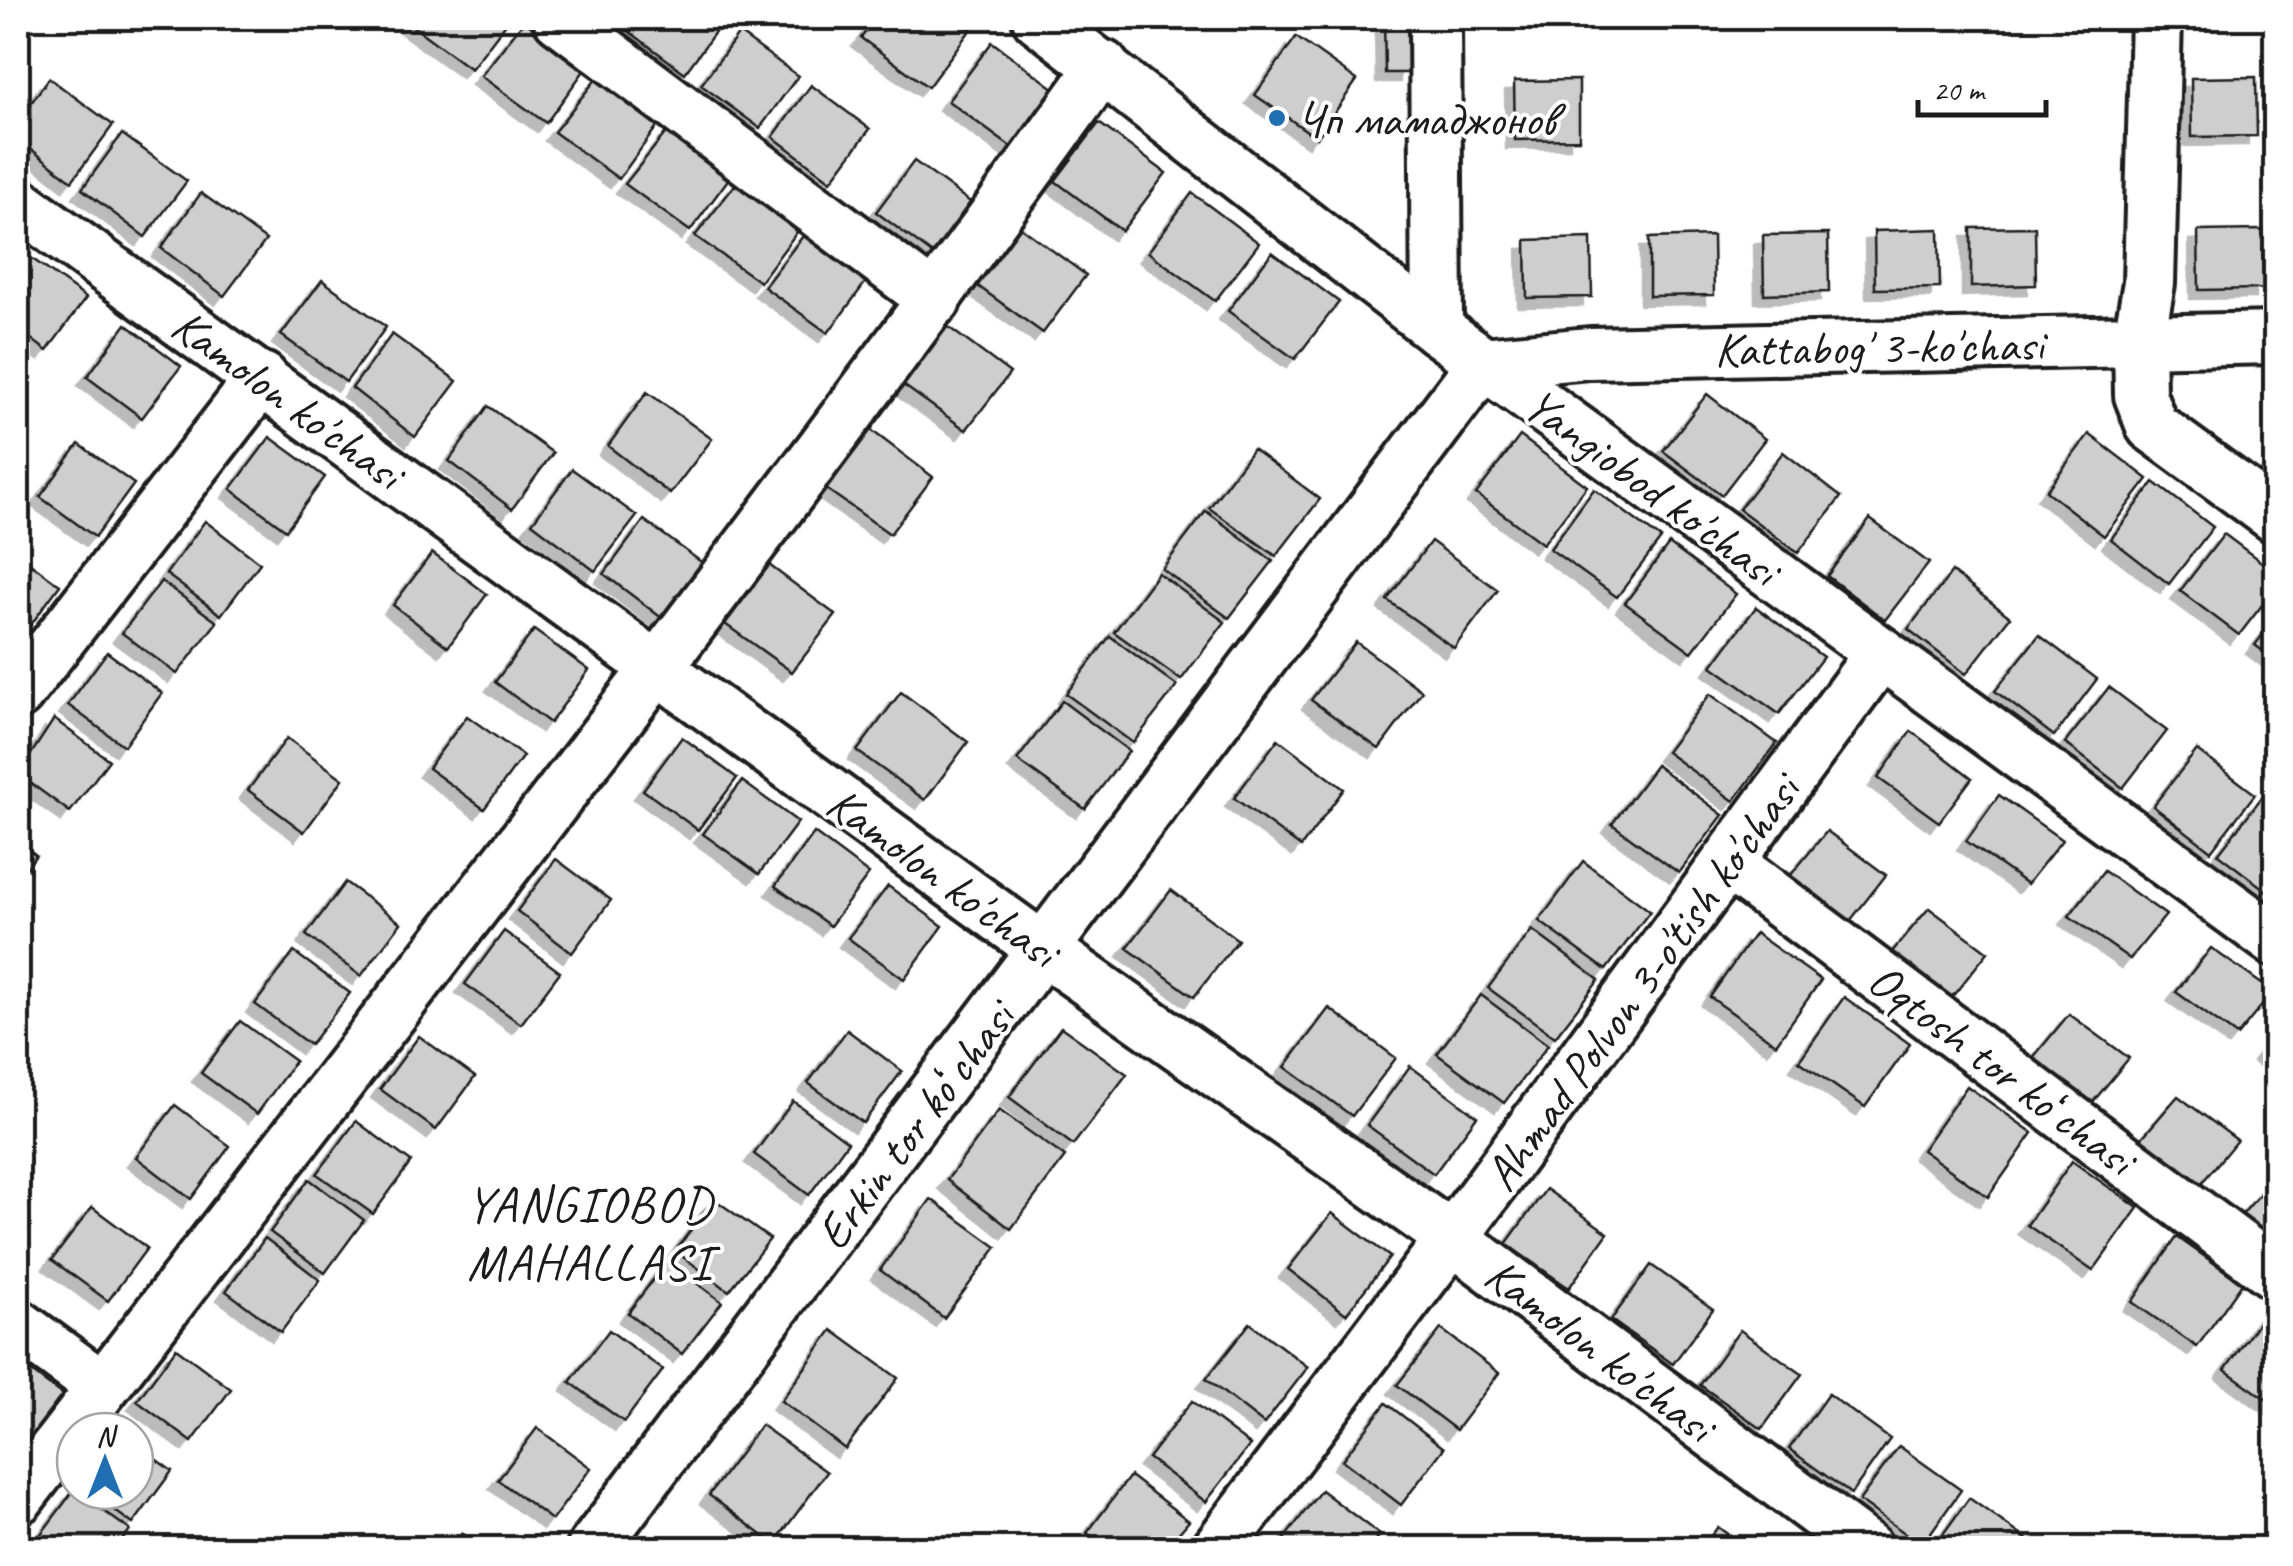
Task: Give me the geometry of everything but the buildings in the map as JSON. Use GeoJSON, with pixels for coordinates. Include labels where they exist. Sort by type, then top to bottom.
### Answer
{"type":"FeatureCollection","features":[{"type":"Feature","properties":{"kind":"street"},"geometry":{"type":"LineString","coordinates":[[558,18],[935,300]]}},
{"type":"Feature","properties":{"kind":"street","name":"Yangiobod ko'chasi"},"geometry":{"type":"LineString","coordinates":[[1038,18],[1437,329],[2276,942]]}},
{"type":"Feature","properties":{"kind":"street"},"geometry":{"type":"LineString","coordinates":[[1435,18],[1437,329]]}},
{"type":"Feature","properties":{"kind":"street"},"geometry":{"type":"LineString","coordinates":[[2156,18],[2149,283],[2139,340],[2140,395],[2152,426],[2276,516]]}},
{"type":"Feature","properties":{"kind":"street"},"geometry":{"type":"LineString","coordinates":[[18,1498],[935,300],[1102,66]]}},
{"type":"Feature","properties":{"kind":"street","name":"Kamolon ko'chasi"},"geometry":{"type":"LineString","coordinates":[[18,203],[1046,951],[1452,1238],[1850,1544]]}},
{"type":"Feature","properties":{"kind":"street","name":"Kattabog' 3-ko'chasi"},"geometry":{"type":"LineString","coordinates":[[1484,363],[1590,353],[2276,338]]}},
{"type":"Feature","properties":{"kind":"street","name":"Erkin tor koʻchasi"},"geometry":{"type":"LineString","coordinates":[[592,1548],[1046,951],[1484,363]]}},
{"type":"Feature","properties":{"kind":"street"},"geometry":{"type":"LineString","coordinates":[[18,694],[262,378]]}},
{"type":"Feature","properties":{"kind":"street","name":"Ahmad Polvon 3-o'tish ko'chasi"},"geometry":{"type":"LineString","coordinates":[[1218,1548],[1452,1238],[1881,653]]}},
{"type":"Feature","properties":{"kind":"street","name":"Oqtosh tor koʻchasi"},"geometry":{"type":"LineString","coordinates":[[1728,863],[2276,1274]]}},
{"type":"Feature","properties":{"kind":"street"},"geometry":{"type":"LineString","coordinates":[[18,1325],[102,1387]]}},
{"type":"Feature","properties":{"kind":"place","name":"Чп мамаджонов"},"geometry":{"type":"Point","coordinates":[1277,118]}},
{"type":"Feature","properties":{"kind":"district","name":"YANGIOBOD MAHALLASI"},"geometry":{"type":"Point","coordinates":[590,1232]}}]}
